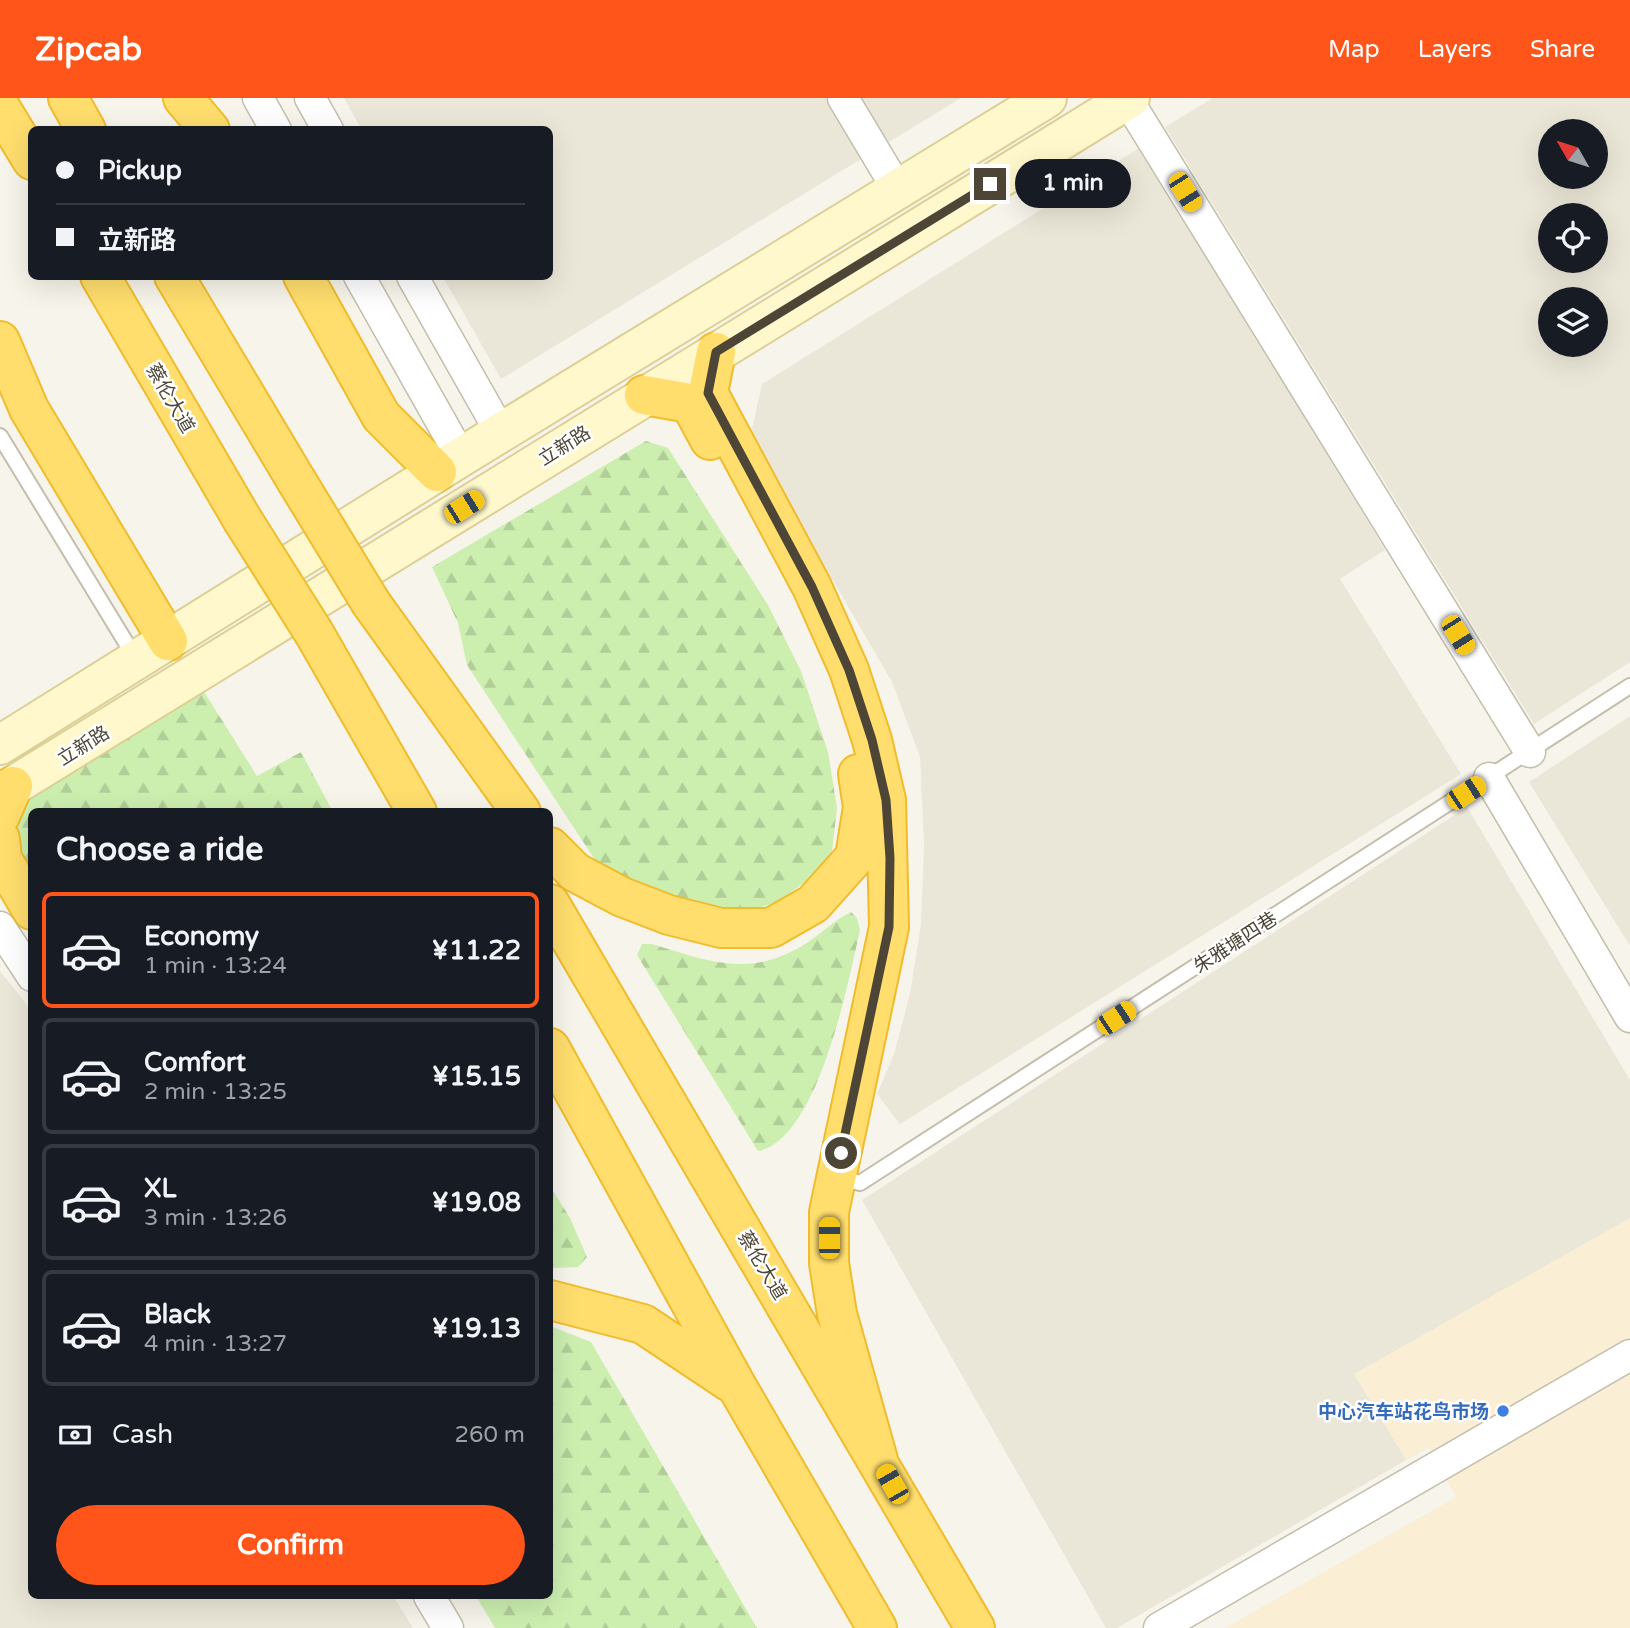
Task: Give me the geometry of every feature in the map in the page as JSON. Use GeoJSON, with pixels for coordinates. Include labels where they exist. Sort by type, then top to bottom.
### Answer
{"type":"FeatureCollection","features":[{"type":"Feature","properties":{"kind":"highway"},"geometry":{"type":"LineString","coordinates":[[68,98],[84,126]]}},
{"type":"Feature","properties":{"kind":"highway"},"geometry":{"type":"LineString","coordinates":[[183,98],[206,126]]}},
{"type":"Feature","properties":{"kind":"highway"},"geometry":{"type":"LineString","coordinates":[[0,107],[28,153]]}},
{"type":"Feature","properties":{"kind":"highway","name":"蔡伦大道"},"geometry":{"type":"LineString","coordinates":[[102,280],[242,519],[314,634]]}},
{"type":"Feature","properties":{"kind":"highway"},"geometry":{"type":"LineString","coordinates":[[176,280],[493,808]]}},
{"type":"Feature","properties":{"kind":"highway"},"geometry":{"type":"LineString","coordinates":[[305,280],[381,416],[449,464]]}},
{"type":"Feature","properties":{"kind":"highway"},"geometry":{"type":"LineString","coordinates":[[0,341],[29,408],[152,650]]}},
{"type":"Feature","properties":{"kind":"highway"},"geometry":{"type":"LineString","coordinates":[[716,352],[708,393],[812,587],[849,670],[872,740],[886,800],[890,858],[889,927],[829,1212],[830,1263],[837,1314],[878,1460]]}},
{"type":"Feature","properties":{"kind":"highway"},"geometry":{"type":"LineString","coordinates":[[553,851],[575,872],[622,897],[669,915],[721,928],[771,928],[813,904],[855,857],[863,807],[857,770],[846,707],[817,634],[690,403],[644,395]]}},
{"type":"Feature","properties":{"kind":"highway"},"geometry":{"type":"LineString","coordinates":[[371,603],[518,808]]}},
{"type":"Feature","properties":{"kind":"highway"},"geometry":{"type":"LineString","coordinates":[[314,634],[383,808]]}},
{"type":"Feature","properties":{"kind":"highway"},"geometry":{"type":"LineString","coordinates":[[314,634],[415,808]]}},
{"type":"Feature","properties":{"kind":"highway"},"geometry":{"type":"LineString","coordinates":[[0,839],[2,859],[28,903]]}},
{"type":"Feature","properties":{"kind":"highway"},"geometry":{"type":"LineString","coordinates":[[0,886],[28,931]]}},
{"type":"Feature","properties":{"kind":"highway","name":"蔡伦大道"},"geometry":{"type":"LineString","coordinates":[[553,909],[975,1628]]}},
{"type":"Feature","properties":{"kind":"highway"},"geometry":{"type":"LineString","coordinates":[[553,1053],[736,1385],[877,1628]]}},
{"type":"Feature","properties":{"kind":"highway"},"geometry":{"type":"LineString","coordinates":[[553,1301],[643,1324],[736,1385]]}},
{"type":"Feature","properties":{"kind":"main road"},"geometry":{"type":"LineString","coordinates":[[0,745],[449,464],[1047,98]]}},
{"type":"Feature","properties":{"kind":"main road","name":"立新路"},"geometry":{"type":"LineString","coordinates":[[4,799],[644,395],[1128,99]]}},
{"type":"Feature","properties":{"kind":"street"},"geometry":{"type":"LineString","coordinates":[[258,98],[273,126]]}},
{"type":"Feature","properties":{"kind":"street"},"geometry":{"type":"LineString","coordinates":[[310,98],[326,126]]}},
{"type":"Feature","properties":{"kind":"street"},"geometry":{"type":"LineString","coordinates":[[843,98],[898,190]]}},
{"type":"Feature","properties":{"kind":"street"},"geometry":{"type":"LineString","coordinates":[[1128,99],[1530,752]]}},
{"type":"Feature","properties":{"kind":"street"},"geometry":{"type":"LineString","coordinates":[[361,280],[449,464]]}},
{"type":"Feature","properties":{"kind":"street"},"geometry":{"type":"LineString","coordinates":[[414,280],[501,433]]}},
{"type":"Feature","properties":{"kind":"street"},"geometry":{"type":"LineString","coordinates":[[1489,779],[1630,1017]]}},
{"type":"Feature","properties":{"kind":"street"},"geometry":{"type":"LineString","coordinates":[[0,927],[28,970]]}},
{"type":"Feature","properties":{"kind":"street"},"geometry":{"type":"LineString","coordinates":[[1159,1628],[1630,1355]]}},
{"type":"Feature","properties":{"kind":"street"},"geometry":{"type":"LineString","coordinates":[[431,1599],[448,1628]]}},
{"type":"Feature","properties":{"kind":"lane"},"geometry":{"type":"LineString","coordinates":[[0,436],[152,650]]}},
{"type":"Feature","properties":{"kind":"lane","name":"朱雅塘四巷"},"geometry":{"type":"LineString","coordinates":[[836,1177],[860,1183],[1630,686]]}},
{"type":"Feature","properties":{"kind":"shaded area"},"geometry":{"type":"Polygon","coordinates":[[[344,98],[961,98],[501,379],[445,280],[553,280],[553,126],[359,126],[344,98]]]}},
{"type":"Feature","properties":{"kind":"shaded area"},"geometry":{"type":"Polygon","coordinates":[[[1213,98],[1630,98],[1630,662],[1534,724],[1165,127],[1213,98]]]}},
{"type":"Feature","properties":{"kind":"shaded area"},"geometry":{"type":"Polygon","coordinates":[[[1141,147],[1385,550],[1340,579],[1461,774],[900,1124],[877,1094],[894,1054],[910,994],[921,924],[924,844],[920,757],[892,682],[750,438],[762,384],[1141,147]]]}},
{"type":"Feature","properties":{"kind":"shaded area"},"geometry":{"type":"Polygon","coordinates":[[[1630,716],[1630,946],[1529,782],[1630,716]]]}},
{"type":"Feature","properties":{"kind":"shaded area"},"geometry":{"type":"Polygon","coordinates":[[[1467,807],[1630,1080],[1630,1330],[1117,1628],[1106,1628],[862,1200],[1467,807]]]}},
{"type":"Feature","properties":{"kind":"shaded area"},"geometry":{"type":"Polygon","coordinates":[[[0,971],[28,1006],[28,1599],[395,1599],[413,1628],[0,1628],[0,971]]]}},
{"type":"Feature","properties":{"kind":"shaded area","name":"中心汽车站花鸟市场"},"geometry":{"type":"Polygon","coordinates":[[[1630,1218],[1630,1628],[1225,1628],[1456,1497],[1428,1447],[1406,1460],[1354,1374],[1630,1218]]]}},
{"type":"Feature","properties":{"kind":"green space"},"geometry":{"type":"Polygon","coordinates":[[[646,441],[668,448],[768,605],[801,671],[828,752],[837,808],[832,851],[809,879],[776,903],[746,911],[689,902],[599,866],[467,665],[458,623],[432,567],[646,441]]]}},
{"type":"Feature","properties":{"kind":"green space"},"geometry":{"type":"Polygon","coordinates":[[[203,690],[257,776],[301,752],[331,808],[28,808],[28,874],[14,839],[18,804],[203,690]]]}},
{"type":"Feature","properties":{"kind":"green space"},"geometry":{"type":"Polygon","coordinates":[[[851,912],[857,918],[860,930],[827,1056],[798,1119],[779,1141],[758,1151],[637,955],[642,944],[652,944],[710,961],[745,964],[763,962],[802,946],[851,912]]]}},
{"type":"Feature","properties":{"kind":"green space"},"geometry":{"type":"Polygon","coordinates":[[[553,1191],[570,1218],[587,1257],[578,1267],[553,1268],[553,1191]]]}},
{"type":"Feature","properties":{"kind":"green space"},"geometry":{"type":"Polygon","coordinates":[[[553,1327],[591,1342],[757,1628],[495,1628],[478,1599],[553,1599],[553,1327]]]}},
{"type":"Feature","properties":{"kind":"place","name":"中心汽车站花鸟市场"},"geometry":{"type":"Point","coordinates":[1503,1411]}},
{"type":"Feature","properties":{"kind":"route"},"geometry":{"type":"LineString","coordinates":[[841,1153],[849,1105],[889,927],[890,858],[886,800],[872,740],[849,670],[812,587],[708,393],[716,352],[990,184]]}}]}
